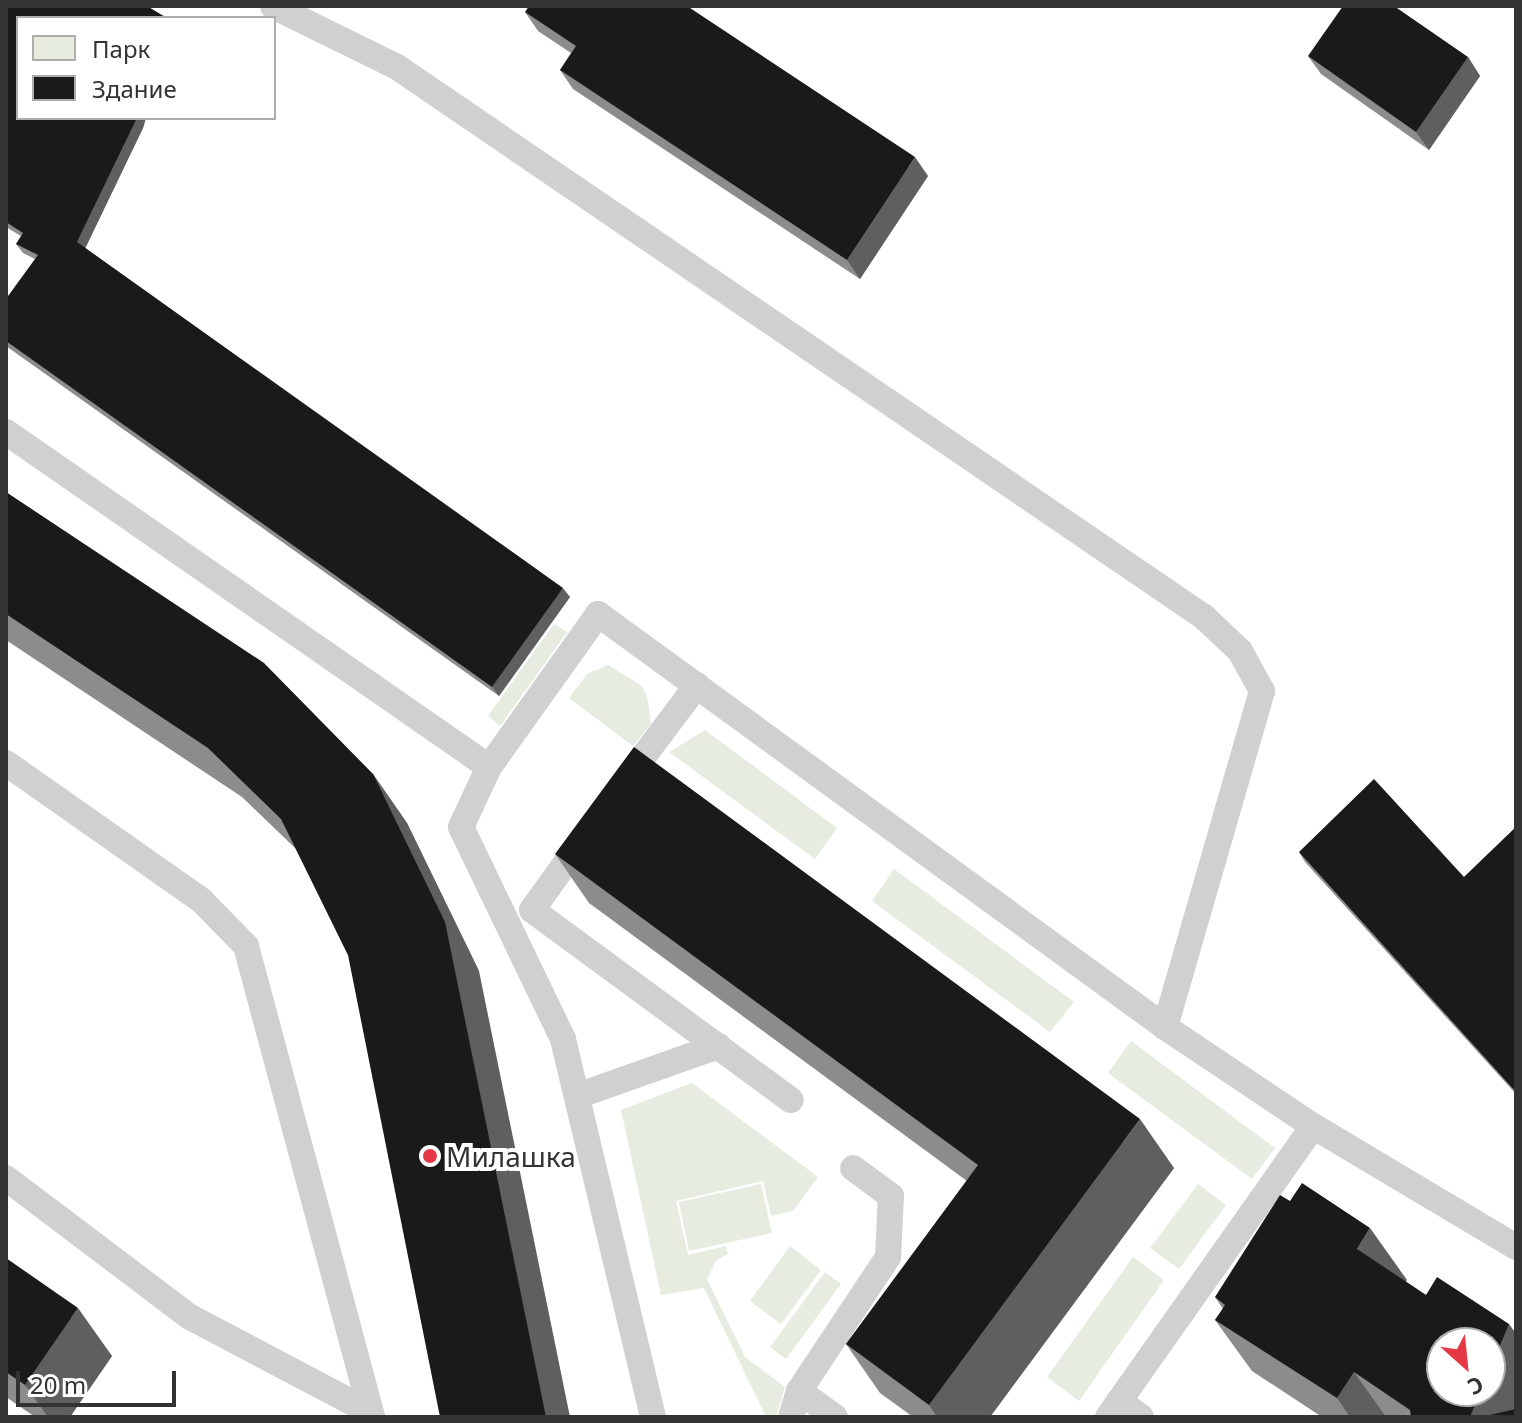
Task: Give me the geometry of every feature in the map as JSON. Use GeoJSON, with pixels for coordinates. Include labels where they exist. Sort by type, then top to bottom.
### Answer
{"type":"FeatureCollection","features":[{"type":"Feature","properties":{"kind":"lane"},"geometry":{"type":"LineString","coordinates":[[273,6],[397,67],[1204,617],[1240,651],[1262,691],[1165,1027]]}},
{"type":"Feature","properties":{"kind":"lane"},"geometry":{"type":"LineString","coordinates":[[6,432],[489,767]]}},
{"type":"Feature","properties":{"kind":"lane"},"geometry":{"type":"LineString","coordinates":[[653,1417],[563,1039],[461,827],[489,767],[598,614],[1165,1027],[1313,1126],[1516,1247]]}},
{"type":"Feature","properties":{"kind":"lane"},"geometry":{"type":"LineString","coordinates":[[697,685],[532,910],[791,1100]]}},
{"type":"Feature","properties":{"kind":"lane"},"geometry":{"type":"LineString","coordinates":[[6,763],[202,901],[246,946],[371,1414]]}},
{"type":"Feature","properties":{"kind":"lane"},"geometry":{"type":"LineString","coordinates":[[577,1096],[718,1046]]}},
{"type":"Feature","properties":{"kind":"lane"},"geometry":{"type":"LineString","coordinates":[[1141,1417],[1114,1409],[1313,1126]]}},
{"type":"Feature","properties":{"kind":"lane"},"geometry":{"type":"LineString","coordinates":[[791,1417],[799,1391],[888,1257],[891,1196],[853,1168]]}},
{"type":"Feature","properties":{"kind":"lane"},"geometry":{"type":"LineString","coordinates":[[6,1178],[190,1317],[371,1414]]}},
{"type":"Feature","properties":{"kind":"lane"},"geometry":{"type":"LineString","coordinates":[[799,1391],[835,1417]]}},
{"type":"Feature","properties":{"kind":"green space"},"geometry":{"type":"Polygon","coordinates":[[[554,624],[567,632],[500,726],[488,716],[554,624]]]}},
{"type":"Feature","properties":{"kind":"green space"},"geometry":{"type":"Polygon","coordinates":[[[608,665],[642,686],[647,696],[651,724],[633,746],[569,698],[587,674],[608,665]]]}},
{"type":"Feature","properties":{"kind":"green space"},"geometry":{"type":"Polygon","coordinates":[[[705,730],[837,828],[815,859],[669,752],[705,730]]]}},
{"type":"Feature","properties":{"kind":"green space"},"geometry":{"type":"Polygon","coordinates":[[[894,869],[1074,1002],[1050,1032],[872,901],[894,869]]]}},
{"type":"Feature","properties":{"kind":"green space"},"geometry":{"type":"Polygon","coordinates":[[[1131,1041],[1275,1148],[1252,1179],[1108,1073],[1131,1041]]]}},
{"type":"Feature","properties":{"kind":"green space"},"geometry":{"type":"Polygon","coordinates":[[[692,1083],[818,1177],[793,1211],[771,1216],[763,1181],[676,1201],[688,1255],[726,1246],[728,1254],[716,1261],[707,1279],[745,1357],[785,1387],[776,1417],[766,1417],[704,1288],[661,1295],[621,1110],[692,1083]]]}},
{"type":"Feature","properties":{"kind":"green space"},"geometry":{"type":"Polygon","coordinates":[[[761,1184],[772,1233],[689,1251],[679,1202],[761,1184]]]}},
{"type":"Feature","properties":{"kind":"green space"},"geometry":{"type":"Polygon","coordinates":[[[1198,1184],[1226,1205],[1179,1269],[1150,1248],[1198,1184]]]}},
{"type":"Feature","properties":{"kind":"green space"},"geometry":{"type":"Polygon","coordinates":[[[790,1246],[821,1270],[781,1324],[750,1301],[790,1246]]]}},
{"type":"Feature","properties":{"kind":"green space"},"geometry":{"type":"Polygon","coordinates":[[[1133,1257],[1164,1280],[1079,1401],[1047,1377],[1133,1257]]]}},
{"type":"Feature","properties":{"kind":"green space"},"geometry":{"type":"Polygon","coordinates":[[[825,1272],[841,1284],[786,1359],[770,1347],[825,1272]]]}},
{"type":"Feature","properties":{"kind":"building"},"geometry":{"type":"Polygon","coordinates":[[[6,6],[147,6],[164,16],[16,16],[16,120],[136,120],[77,242],[563,588],[492,687],[6,341],[6,299],[38,255],[16,244],[23,233],[6,222],[6,6]]]}},
{"type":"Feature","properties":{"kind":"building"},"geometry":{"type":"Polygon","coordinates":[[[529,6],[687,6],[915,157],[847,260],[560,70],[576,46],[525,12],[529,6]]]}},
{"type":"Feature","properties":{"kind":"building"},"geometry":{"type":"Polygon","coordinates":[[[1343,6],[1394,6],[1468,57],[1416,132],[1308,56],[1343,6]]]}},
{"type":"Feature","properties":{"kind":"building"},"geometry":{"type":"Polygon","coordinates":[[[6,492],[264,663],[373,774],[445,922],[546,1417],[440,1417],[348,955],[281,819],[208,748],[6,614],[6,492]]]}},
{"type":"Feature","properties":{"kind":"building"},"geometry":{"type":"Polygon","coordinates":[[[634,747],[1140,1119],[929,1405],[846,1344],[978,1165],[555,854],[634,747]]]}},
{"type":"Feature","properties":{"kind":"building"},"geometry":{"type":"Polygon","coordinates":[[[1374,779],[1464,877],[1516,827],[1516,1092],[1299,852],[1374,779]]]}},
{"type":"Feature","properties":{"kind":"building"},"geometry":{"type":"Polygon","coordinates":[[[1302,1183],[1370,1228],[1357,1249],[1426,1295],[1437,1277],[1509,1324],[1506,1331],[1506,1327],[1426,1327],[1426,1407],[1474,1407],[1470,1417],[1411,1417],[1410,1410],[1354,1372],[1337,1398],[1215,1320],[1225,1305],[1215,1297],[1280,1195],[1290,1201],[1302,1183]]]}},
{"type":"Feature","properties":{"kind":"building"},"geometry":{"type":"Polygon","coordinates":[[[6,1258],[78,1308],[25,1385],[6,1372],[6,1258]]]}},
{"type":"Feature","properties":{"kind":"building"},"geometry":{"type":"Polygon","coordinates":[[[1516,1409],[1516,1417],[1481,1417],[1516,1409]]]}},
{"type":"Feature","properties":{"kind":"place","name":"Милашка"},"geometry":{"type":"Point","coordinates":[430,1156]}}]}
